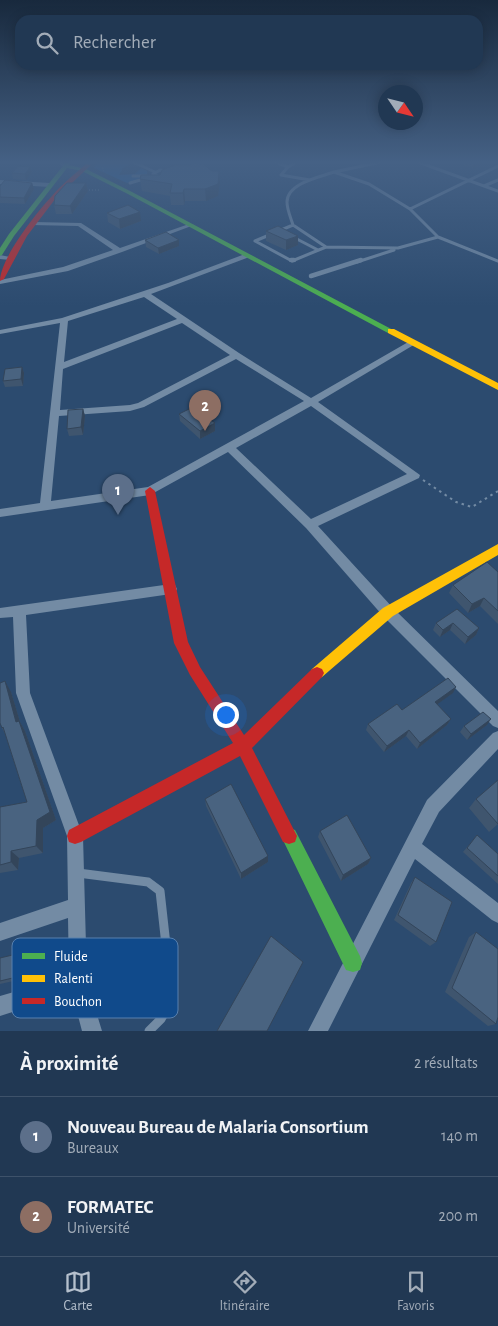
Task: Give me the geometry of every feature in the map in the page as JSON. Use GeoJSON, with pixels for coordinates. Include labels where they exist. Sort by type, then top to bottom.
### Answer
{"type":"FeatureCollection","features":[{"type":"Feature","properties":{"kind":"street"},"geometry":{"type":"LineString","coordinates":[[30,210],[11,235],[4,256],[0,281],[66,270],[191,225]]}},
{"type":"Feature","properties":{"kind":"street"},"geometry":{"type":"LineString","coordinates":[[4,256],[24,236],[45,210]]}},
{"type":"Feature","properties":{"kind":"street"},"geometry":{"type":"LineString","coordinates":[[165,210],[248,256],[498,387]]}},
{"type":"Feature","properties":{"kind":"street"},"geometry":{"type":"LineString","coordinates":[[34,224],[79,224],[120,251]]}},
{"type":"Feature","properties":{"kind":"street"},"geometry":{"type":"LineString","coordinates":[[0,332],[64,320],[145,294],[248,256]]}},
{"type":"Feature","properties":{"kind":"street"},"geometry":{"type":"LineString","coordinates":[[145,294],[182,320],[310,401],[415,475],[310,525]]}},
{"type":"Feature","properties":{"kind":"street"},"geometry":{"type":"LineString","coordinates":[[45,507],[64,320]]}},
{"type":"Feature","properties":{"kind":"street"},"geometry":{"type":"LineString","coordinates":[[60,367],[182,320]]}},
{"type":"Feature","properties":{"kind":"street"},"geometry":{"type":"LineString","coordinates":[[0,513],[150,491],[413,342]]}},
{"type":"Feature","properties":{"kind":"street"},"geometry":{"type":"LineString","coordinates":[[54,413],[130,408],[141,405],[236,355]]}},
{"type":"Feature","properties":{"kind":"street"},"geometry":{"type":"LineString","coordinates":[[229,447],[310,525],[388,612],[498,721]]}},
{"type":"Feature","properties":{"kind":"street"},"geometry":{"type":"LineString","coordinates":[[150,491],[181,644],[195,671],[243,746],[353,963]]}},
{"type":"Feature","properties":{"kind":"street"},"geometry":{"type":"LineString","coordinates":[[75,836],[243,746],[315,675],[388,612],[498,550]]}},
{"type":"Feature","properties":{"kind":"street"},"geometry":{"type":"LineString","coordinates":[[0,613],[171,589]]}},
{"type":"Feature","properties":{"kind":"street"},"geometry":{"type":"LineString","coordinates":[[19,609],[23,693],[75,836],[77,938]]}},
{"type":"Feature","properties":{"kind":"street"},"geometry":{"type":"LineString","coordinates":[[318,1031],[433,806],[498,738]]}},
{"type":"Feature","properties":{"kind":"street"},"geometry":{"type":"LineString","coordinates":[[412,847],[498,914]]}},
{"type":"Feature","properties":{"kind":"street"},"geometry":{"type":"LineString","coordinates":[[0,932],[76,906]]}},
{"type":"Feature","properties":{"kind":"street"},"geometry":{"type":"LineString","coordinates":[[0,1006],[12,1002]]}},
{"type":"Feature","properties":{"kind":"street"},"geometry":{"type":"LineString","coordinates":[[88,1018],[92,1031]]}},
{"type":"Feature","properties":{"kind":"lane"},"geometry":{"type":"LineString","coordinates":[[289,210],[293,225],[326,247]]}},
{"type":"Feature","properties":{"kind":"lane"},"geometry":{"type":"LineString","coordinates":[[411,210],[438,237],[498,261]]}},
{"type":"Feature","properties":{"kind":"lane"},"geometry":{"type":"LineString","coordinates":[[293,225],[255,241],[292,261],[326,247],[398,248]]}},
{"type":"Feature","properties":{"kind":"lane"},"geometry":{"type":"LineString","coordinates":[[280,231],[318,250]]}},
{"type":"Feature","properties":{"kind":"lane"},"geometry":{"type":"LineString","coordinates":[[311,276],[438,237]]}},
{"type":"Feature","properties":{"kind":"lane"},"geometry":{"type":"LineString","coordinates":[[76,873],[148,882],[160,891],[165,938]]}},
{"type":"Feature","properties":{"kind":"lane"},"geometry":{"type":"LineString","coordinates":[[149,1031],[162,1018]]}},
{"type":"Feature","properties":{"kind":"path"},"geometry":{"type":"LineString","coordinates":[[415,475],[456,502],[472,507],[498,491]]}},
{"type":"Feature","properties":{"kind":"building"},"geometry":{"type":"Polygon","coordinates":[[[115,210],[137,210],[140,212],[119,219],[107,213],[115,210]]]}},
{"type":"Feature","properties":{"kind":"building"},"geometry":{"type":"Polygon","coordinates":[[[278,226],[298,236],[286,240],[266,231],[278,226]]]}},
{"type":"Feature","properties":{"kind":"building"},"geometry":{"type":"Polygon","coordinates":[[[166,232],[179,240],[158,248],[145,240],[166,232]]]}},
{"type":"Feature","properties":{"kind":"building"},"geometry":{"type":"Polygon","coordinates":[[[22,367],[21,379],[3,381],[5,369],[22,367]]]}},
{"type":"Feature","properties":{"kind":"building"},"geometry":{"type":"Polygon","coordinates":[[[193,407],[215,423],[200,431],[179,414],[193,407]]]}},
{"type":"Feature","properties":{"kind":"building"},"geometry":{"type":"Polygon","coordinates":[[[83,409],[81,427],[67,429],[68,410],[83,409]]]}},
{"type":"Feature","properties":{"kind":"building"},"geometry":{"type":"Polygon","coordinates":[[[487,562],[498,572],[498,611],[484,598],[472,604],[453,585],[487,562]]]}},
{"type":"Feature","properties":{"kind":"building"},"geometry":{"type":"Polygon","coordinates":[[[457,609],[479,628],[468,637],[453,623],[443,630],[436,623],[457,609]]]}},
{"type":"Feature","properties":{"kind":"building"},"geometry":{"type":"Polygon","coordinates":[[[448,678],[456,687],[435,702],[451,719],[420,743],[409,730],[387,746],[368,724],[397,704],[402,710],[448,678]]]}},
{"type":"Feature","properties":{"kind":"building"},"geometry":{"type":"Polygon","coordinates":[[[5,681],[16,722],[19,721],[50,812],[37,820],[36,846],[11,851],[11,862],[0,865],[0,807],[27,802],[3,727],[0,723],[0,683],[5,681]]]}},
{"type":"Feature","properties":{"kind":"building"},"geometry":{"type":"Polygon","coordinates":[[[483,712],[491,719],[471,734],[464,726],[483,712]]]}},
{"type":"Feature","properties":{"kind":"building"},"geometry":{"type":"Polygon","coordinates":[[[498,780],[498,824],[476,799],[498,780]]]}},
{"type":"Feature","properties":{"kind":"building"},"geometry":{"type":"Polygon","coordinates":[[[231,784],[268,856],[241,873],[205,799],[231,784]]]}},
{"type":"Feature","properties":{"kind":"building"},"geometry":{"type":"Polygon","coordinates":[[[347,815],[371,858],[343,875],[320,831],[347,815]]]}},
{"type":"Feature","properties":{"kind":"building"},"geometry":{"type":"Polygon","coordinates":[[[477,835],[498,854],[498,876],[467,848],[477,835]]]}},
{"type":"Feature","properties":{"kind":"building"},"geometry":{"type":"Polygon","coordinates":[[[415,877],[452,902],[436,942],[398,915],[415,877]]]}},
{"type":"Feature","properties":{"kind":"building"},"geometry":{"type":"Polygon","coordinates":[[[476,932],[498,949],[498,1017],[496,1024],[452,988],[476,932]]]}},
{"type":"Feature","properties":{"kind":"building"},"geometry":{"type":"Polygon","coordinates":[[[271,936],[303,962],[267,1031],[217,1031],[271,936]]]}},
{"type":"Feature","properties":{"kind":"building"},"geometry":{"type":"Polygon","coordinates":[[[12,955],[12,978],[0,981],[0,958],[12,955]]]}},
{"type":"Feature","properties":{"kind":"traffic: fast"},"geometry":{"type":"LineString","coordinates":[[0,254],[11,235],[31,210]]}},
{"type":"Feature","properties":{"kind":"traffic: fast"},"geometry":{"type":"LineString","coordinates":[[162,210],[391,331]]}},
{"type":"Feature","properties":{"kind":"traffic: fast"},"geometry":{"type":"LineString","coordinates":[[289,836],[353,963]]}},
{"type":"Feature","properties":{"kind":"traffic: slow"},"geometry":{"type":"LineString","coordinates":[[391,331],[498,387]]}},
{"type":"Feature","properties":{"kind":"traffic: slow"},"geometry":{"type":"LineString","coordinates":[[317,673],[388,612],[498,549]]}},
{"type":"Feature","properties":{"kind":"traffic: jam"},"geometry":{"type":"LineString","coordinates":[[0,279],[24,236],[44,210]]}},
{"type":"Feature","properties":{"kind":"traffic: jam"},"geometry":{"type":"LineString","coordinates":[[150,491],[181,643],[195,671],[243,746],[289,836]]}},
{"type":"Feature","properties":{"kind":"traffic: jam"},"geometry":{"type":"LineString","coordinates":[[75,836],[243,746],[317,673]]}},
{"type":"Feature","properties":{"kind":"place","name":"FORMATEC"},"geometry":{"type":"Point","coordinates":[205,431]}},
{"type":"Feature","properties":{"kind":"place","name":"Nouveau Bureau de Malaria Consortium"},"geometry":{"type":"Point","coordinates":[118,515]}}]}
